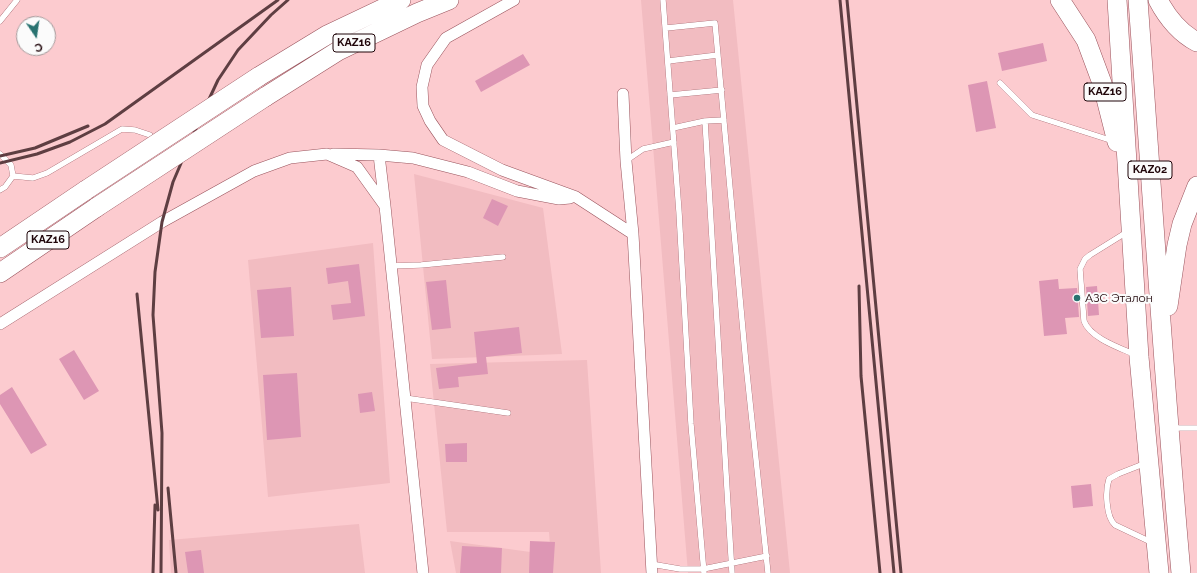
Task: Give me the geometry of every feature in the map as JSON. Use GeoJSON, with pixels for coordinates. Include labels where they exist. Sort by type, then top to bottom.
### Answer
{"type":"FeatureCollection","features":[{"type":"Feature","properties":{"kind":"highway","name":"KAZ16"},"geometry":{"type":"LineString","coordinates":[[0,248],[258,77],[328,35],[401,0]]}},
{"type":"Feature","properties":{"kind":"highway","name":"KAZ16"},"geometry":{"type":"LineString","coordinates":[[0,273],[265,96],[338,51],[417,13],[449,0]]}},
{"type":"Feature","properties":{"kind":"highway","name":"KAZ16"},"geometry":{"type":"LineString","coordinates":[[1060,0],[1086,40],[1102,83],[1129,192]]}},
{"type":"Feature","properties":{"kind":"highway","name":"KАZ02"},"geometry":{"type":"LineString","coordinates":[[1117,0],[1139,357],[1159,573]]}},
{"type":"Feature","properties":{"kind":"highway","name":"KАZ02"},"geometry":{"type":"LineString","coordinates":[[1138,0],[1168,428],[1181,573]]}},
{"type":"Feature","properties":{"kind":"highway"},"geometry":{"type":"LineString","coordinates":[[1158,0],[1174,24],[1188,37],[1197,42]]}},
{"type":"Feature","properties":{"kind":"highway"},"geometry":{"type":"LineString","coordinates":[[1163,341],[1177,245],[1182,224],[1197,186]]}},
{"type":"Feature","properties":{"kind":"street"},"geometry":{"type":"LineString","coordinates":[[514,0],[446,38],[427,65],[422,87],[423,106],[430,122],[443,140],[502,170],[576,197],[633,234]]}},
{"type":"Feature","properties":{"kind":"street"},"geometry":{"type":"LineString","coordinates":[[623,94],[626,160],[633,234],[651,568]]}},
{"type":"Feature","properties":{"kind":"street"},"geometry":{"type":"LineString","coordinates":[[0,324],[162,222],[254,171],[290,158],[327,154],[378,155],[413,158],[468,172],[517,191],[559,199],[576,197]]}},
{"type":"Feature","properties":{"kind":"street"},"geometry":{"type":"LineString","coordinates":[[327,154],[356,167],[385,206]]}},
{"type":"Feature","properties":{"kind":"street"},"geometry":{"type":"LineString","coordinates":[[378,155],[385,206],[390,266],[423,573]]}},
{"type":"Feature","properties":{"kind":"lane"},"geometry":{"type":"LineString","coordinates":[[0,20],[17,0]]}},
{"type":"Feature","properties":{"kind":"lane"},"geometry":{"type":"LineString","coordinates":[[663,0],[674,142],[691,424],[704,571]]}},
{"type":"Feature","properties":{"kind":"lane"},"geometry":{"type":"LineString","coordinates":[[666,28],[715,23],[746,364],[768,573]]}},
{"type":"Feature","properties":{"kind":"lane"},"geometry":{"type":"LineString","coordinates":[[668,61],[718,54]]}},
{"type":"Feature","properties":{"kind":"lane"},"geometry":{"type":"LineString","coordinates":[[1000,83],[1032,115],[1117,142]]}},
{"type":"Feature","properties":{"kind":"lane"},"geometry":{"type":"LineString","coordinates":[[670,95],[722,90]]}},
{"type":"Feature","properties":{"kind":"lane"},"geometry":{"type":"LineString","coordinates":[[673,128],[704,121],[724,120]]}},
{"type":"Feature","properties":{"kind":"lane"},"geometry":{"type":"LineString","coordinates":[[704,121],[732,573]]}},
{"type":"Feature","properties":{"kind":"lane"},"geometry":{"type":"LineString","coordinates":[[13,176],[33,178],[46,173],[122,129],[134,130],[150,135]]}},
{"type":"Feature","properties":{"kind":"lane"},"geometry":{"type":"LineString","coordinates":[[626,160],[643,149],[674,142]]}},
{"type":"Feature","properties":{"kind":"lane"},"geometry":{"type":"LineString","coordinates":[[0,154],[11,165],[13,176],[5,187],[0,190]]}},
{"type":"Feature","properties":{"kind":"lane"},"geometry":{"type":"LineString","coordinates":[[1131,230],[1090,255],[1085,259],[1080,269],[1084,321],[1086,326],[1107,341],[1139,357]]}},
{"type":"Feature","properties":{"kind":"lane"},"geometry":{"type":"LineString","coordinates":[[390,266],[421,265],[503,257]]}},
{"type":"Feature","properties":{"kind":"lane"},"geometry":{"type":"LineString","coordinates":[[404,398],[508,413]]}},
{"type":"Feature","properties":{"kind":"lane"},"geometry":{"type":"LineString","coordinates":[[1168,428],[1197,428]]}},
{"type":"Feature","properties":{"kind":"lane"},"geometry":{"type":"LineString","coordinates":[[1148,462],[1109,479],[1107,489],[1108,513],[1111,522],[1115,526],[1156,545]]}},
{"type":"Feature","properties":{"kind":"lane"},"geometry":{"type":"LineString","coordinates":[[651,568],[704,571],[767,556]]}},
{"type":"Feature","properties":{"kind":"shaded area"},"geometry":{"type":"Polygon","coordinates":[[[641,0],[733,0],[790,573],[688,573],[641,0]]]}},
{"type":"Feature","properties":{"kind":"shaded area"},"geometry":{"type":"Polygon","coordinates":[[[414,174],[543,208],[562,354],[432,359],[414,174]]]}},
{"type":"Feature","properties":{"kind":"shaded area"},"geometry":{"type":"Polygon","coordinates":[[[373,243],[390,483],[268,497],[248,260],[373,243]]]}},
{"type":"Feature","properties":{"kind":"shaded area"},"geometry":{"type":"Polygon","coordinates":[[[587,360],[601,573],[552,573],[549,532],[447,532],[430,364],[587,360]]]}},
{"type":"Feature","properties":{"kind":"shaded area"},"geometry":{"type":"Polygon","coordinates":[[[359,524],[365,573],[171,573],[169,540],[359,524]]]}},
{"type":"Feature","properties":{"kind":"shaded area"},"geometry":{"type":"Polygon","coordinates":[[[450,541],[545,554],[546,573],[456,573],[450,541]]]}},
{"type":"Feature","properties":{"kind":"building"},"geometry":{"type":"Polygon","coordinates":[[[1043,43],[1047,61],[1002,71],[998,53],[1043,43]]]}},
{"type":"Feature","properties":{"kind":"building"},"geometry":{"type":"Polygon","coordinates":[[[523,54],[530,65],[481,92],[475,81],[523,54]]]}},
{"type":"Feature","properties":{"kind":"building"},"geometry":{"type":"Polygon","coordinates":[[[987,81],[996,128],[976,132],[968,85],[987,81]]]}},
{"type":"Feature","properties":{"kind":"building"},"geometry":{"type":"Polygon","coordinates":[[[492,199],[508,206],[498,226],[483,218],[492,199]]]}},
{"type":"Feature","properties":{"kind":"building"},"geometry":{"type":"Polygon","coordinates":[[[359,264],[365,316],[333,320],[331,305],[351,303],[348,281],[328,284],[326,268],[359,264]]]}},
{"type":"Feature","properties":{"kind":"building"},"geometry":{"type":"Polygon","coordinates":[[[1058,279],[1059,289],[1077,288],[1079,317],[1065,318],[1067,334],[1044,336],[1039,281],[1058,279]]]}},
{"type":"Feature","properties":{"kind":"building"},"geometry":{"type":"Polygon","coordinates":[[[446,280],[451,328],[432,330],[426,282],[446,280]]]}},
{"type":"Feature","properties":{"kind":"building"},"geometry":{"type":"Polygon","coordinates":[[[1097,286],[1099,315],[1088,316],[1086,287],[1097,286]]]}},
{"type":"Feature","properties":{"kind":"building"},"geometry":{"type":"Polygon","coordinates":[[[291,287],[294,336],[261,338],[257,290],[291,287]]]}},
{"type":"Feature","properties":{"kind":"building"},"geometry":{"type":"Polygon","coordinates":[[[519,327],[522,353],[486,357],[488,374],[458,377],[459,387],[439,389],[436,368],[477,363],[474,332],[519,327]]]}},
{"type":"Feature","properties":{"kind":"building"},"geometry":{"type":"Polygon","coordinates":[[[74,350],[99,391],[84,400],[59,359],[74,350]]]}},
{"type":"Feature","properties":{"kind":"building"},"geometry":{"type":"Polygon","coordinates":[[[297,373],[301,437],[267,440],[263,375],[297,373]]]}},
{"type":"Feature","properties":{"kind":"building"},"geometry":{"type":"Polygon","coordinates":[[[12,387],[47,445],[31,454],[0,404],[0,395],[12,387]]]}},
{"type":"Feature","properties":{"kind":"building"},"geometry":{"type":"Polygon","coordinates":[[[372,392],[375,411],[360,413],[358,394],[372,392]]]}},
{"type":"Feature","properties":{"kind":"building"},"geometry":{"type":"Polygon","coordinates":[[[467,443],[467,462],[446,462],[445,444],[467,443]]]}},
{"type":"Feature","properties":{"kind":"building"},"geometry":{"type":"Polygon","coordinates":[[[1091,484],[1093,506],[1073,508],[1071,486],[1091,484]]]}},
{"type":"Feature","properties":{"kind":"building"},"geometry":{"type":"Polygon","coordinates":[[[530,541],[555,542],[553,573],[529,573],[530,541]]]}},
{"type":"Feature","properties":{"kind":"building"},"geometry":{"type":"Polygon","coordinates":[[[462,546],[502,548],[501,573],[460,573],[462,546]]]}},
{"type":"Feature","properties":{"kind":"building"},"geometry":{"type":"Polygon","coordinates":[[[201,550],[204,573],[188,573],[185,552],[201,550]]]}},
{"type":"Feature","properties":{"kind":"railway"},"geometry":{"type":"LineString","coordinates":[[0,163],[37,154],[70,142],[105,124],[278,0]]}},
{"type":"Feature","properties":{"kind":"railway"},"geometry":{"type":"LineString","coordinates":[[161,573],[162,433],[153,315],[155,272],[162,222],[173,182],[218,80],[238,50],[271,15],[288,0]]}},
{"type":"Feature","properties":{"kind":"railway"},"geometry":{"type":"LineString","coordinates":[[840,0],[894,573]]}},
{"type":"Feature","properties":{"kind":"railway"},"geometry":{"type":"LineString","coordinates":[[847,0],[901,573]]}},
{"type":"Feature","properties":{"kind":"railway"},"geometry":{"type":"LineString","coordinates":[[0,156],[35,148],[88,126]]}},
{"type":"Feature","properties":{"kind":"railway"},"geometry":{"type":"LineString","coordinates":[[859,286],[861,376],[880,573]]}},
{"type":"Feature","properties":{"kind":"railway"},"geometry":{"type":"LineString","coordinates":[[137,294],[158,510]]}},
{"type":"Feature","properties":{"kind":"railway"},"geometry":{"type":"LineString","coordinates":[[168,488],[176,573]]}},
{"type":"Feature","properties":{"kind":"railway"},"geometry":{"type":"LineString","coordinates":[[153,573],[155,505]]}},
{"type":"Feature","properties":{"kind":"place","name":"АЗС Эталон"},"geometry":{"type":"Point","coordinates":[1077,298]}}]}
